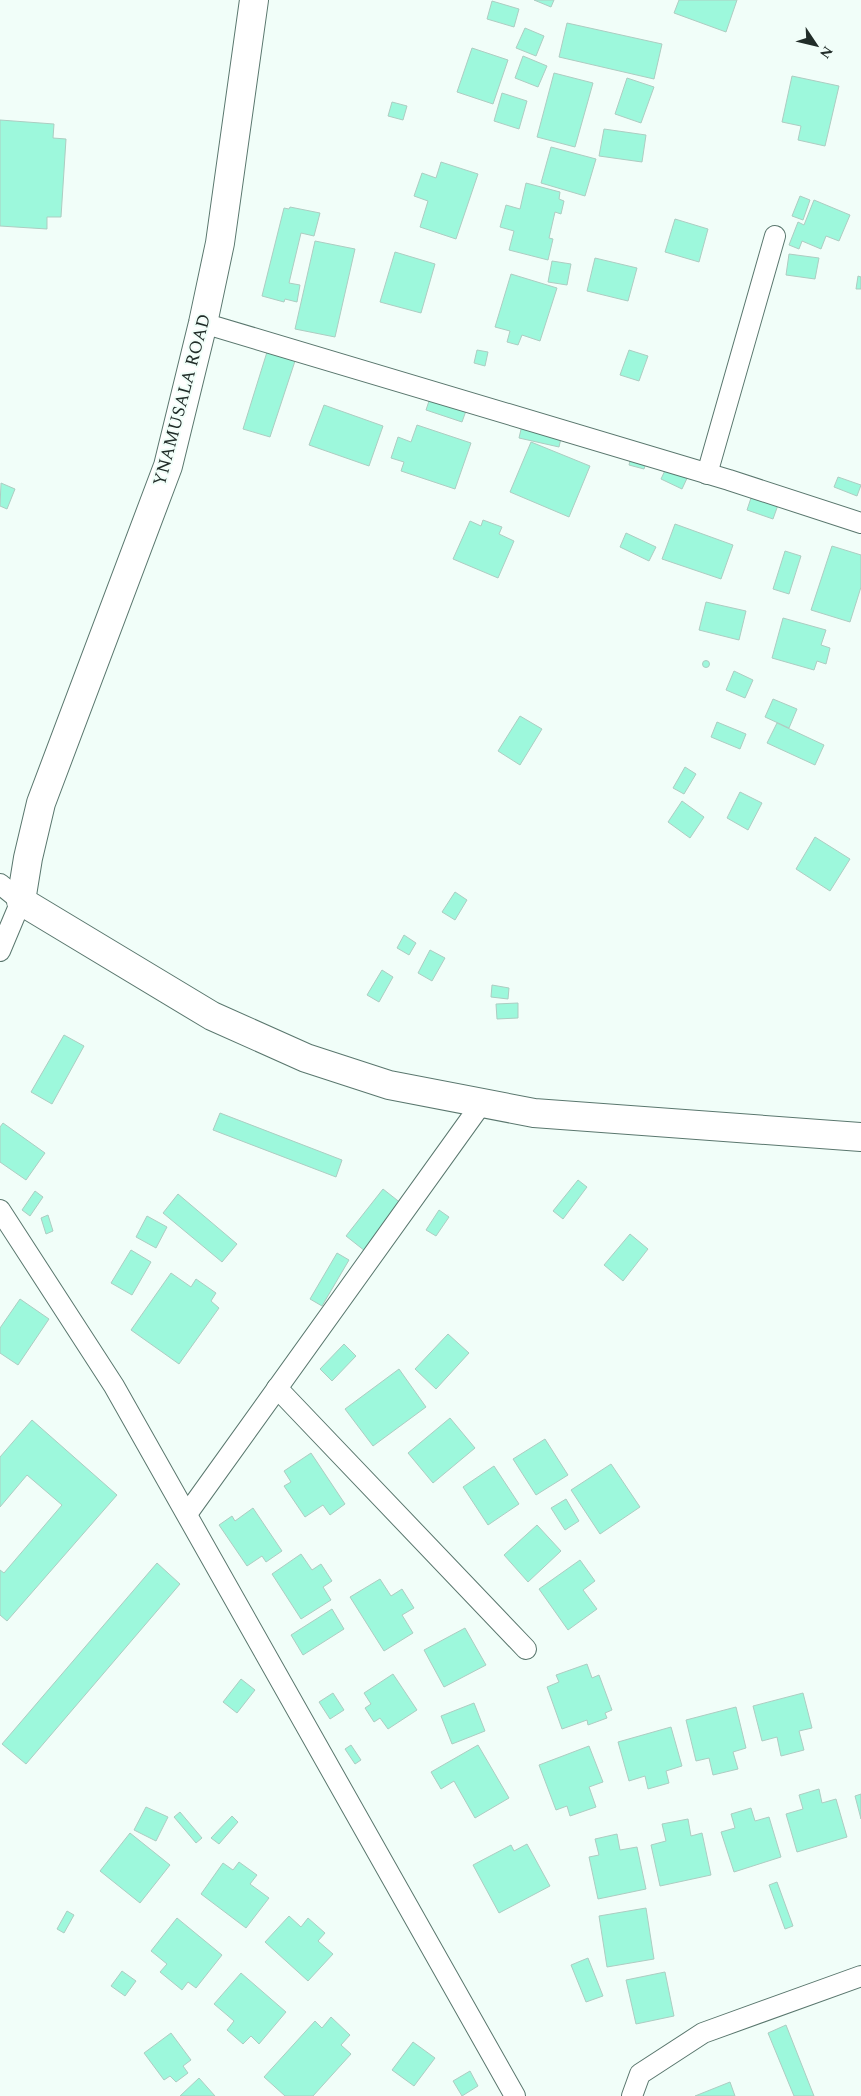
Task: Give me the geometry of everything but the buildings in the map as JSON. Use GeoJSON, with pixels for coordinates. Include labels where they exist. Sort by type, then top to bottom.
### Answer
{"type":"FeatureCollection","features":[{"type":"Feature","properties":{"kind":"main road","name":"YNAMUSALA ROAD"},"geometry":{"type":"LineString","coordinates":[[21,900],[28,858],[41,803],[168,466],[220,243],[254,0]]}},
{"type":"Feature","properties":{"kind":"main road"},"geometry":{"type":"LineString","coordinates":[[21,900],[212,1016],[306,1058],[389,1085],[534,1113],[861,1137]]}},
{"type":"Feature","properties":{"kind":"street"},"geometry":{"type":"LineString","coordinates":[[707,474],[775,236]]}},
{"type":"Feature","properties":{"kind":"street"},"geometry":{"type":"LineString","coordinates":[[203,322],[707,474],[861,523]]}},
{"type":"Feature","properties":{"kind":"street"},"geometry":{"type":"LineString","coordinates":[[0,884],[21,900],[0,952]]}},
{"type":"Feature","properties":{"kind":"street"},"geometry":{"type":"LineString","coordinates":[[187,1514],[482,1103]]}},
{"type":"Feature","properties":{"kind":"street"},"geometry":{"type":"LineString","coordinates":[[0,1210],[114,1386],[515,2096]]}},
{"type":"Feature","properties":{"kind":"street"},"geometry":{"type":"LineString","coordinates":[[277,1388],[526,1649]]}},
{"type":"Feature","properties":{"kind":"street"},"geometry":{"type":"LineString","coordinates":[[632,2096],[640,2074],[703,2033],[861,1976]]}}]}
